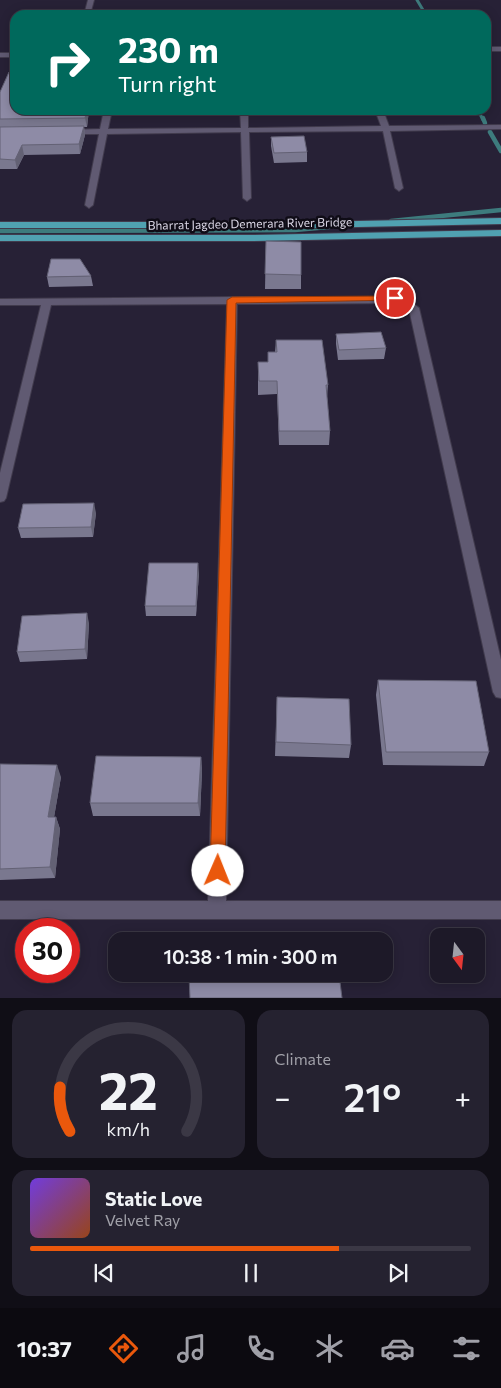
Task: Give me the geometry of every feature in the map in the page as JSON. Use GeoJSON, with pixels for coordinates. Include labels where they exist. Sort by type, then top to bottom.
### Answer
{"type":"FeatureCollection","features":[{"type":"Feature","properties":{"kind":"main road","name":"Bharrat Jagdeo Demerara River Bridge"},"geometry":{"type":"LineString","coordinates":[[0,226],[311,225],[501,221]]}},
{"type":"Feature","properties":{"kind":"main road","name":"Bharrat Jagdeo Demerara River Bridge"},"geometry":{"type":"LineString","coordinates":[[0,238],[252,238],[501,233]]}},
{"type":"Feature","properties":{"kind":"street"},"geometry":{"type":"LineString","coordinates":[[89,205],[107,115]]}},
{"type":"Feature","properties":{"kind":"street"},"geometry":{"type":"LineString","coordinates":[[244,115],[247,198]]}},
{"type":"Feature","properties":{"kind":"street"},"geometry":{"type":"LineString","coordinates":[[380,115],[386,129],[399,188]]}},
{"type":"Feature","properties":{"kind":"street"},"geometry":{"type":"LineString","coordinates":[[56,132],[501,127]]}},
{"type":"Feature","properties":{"kind":"street"},"geometry":{"type":"LineString","coordinates":[[0,302],[395,298],[405,300],[414,308],[501,692]]}},
{"type":"Feature","properties":{"kind":"street"},"geometry":{"type":"LineString","coordinates":[[216,910],[232,300]]}},
{"type":"Feature","properties":{"kind":"street"},"geometry":{"type":"LineString","coordinates":[[0,498],[47,302]]}},
{"type":"Feature","properties":{"kind":"street"},"geometry":{"type":"LineString","coordinates":[[0,910],[501,910]]}},
{"type":"Feature","properties":{"kind":"building"},"geometry":{"type":"Polygon","coordinates":[[[10,72],[10,115],[86,115],[85,118],[0,119],[0,92],[10,72]]]}},
{"type":"Feature","properties":{"kind":"building"},"geometry":{"type":"Polygon","coordinates":[[[84,126],[79,144],[22,145],[15,160],[0,159],[0,127],[84,126]]]}},
{"type":"Feature","properties":{"kind":"building"},"geometry":{"type":"Polygon","coordinates":[[[304,136],[307,152],[274,153],[271,137],[304,136]]]}},
{"type":"Feature","properties":{"kind":"building"},"geometry":{"type":"Polygon","coordinates":[[[266,241],[301,242],[301,275],[265,274],[266,241]]]}},
{"type":"Feature","properties":{"kind":"building"},"geometry":{"type":"Polygon","coordinates":[[[51,259],[80,259],[91,276],[47,277],[51,259]]]}},
{"type":"Feature","properties":{"kind":"building"},"geometry":{"type":"Polygon","coordinates":[[[381,332],[386,348],[339,350],[336,334],[381,332]]]}},
{"type":"Feature","properties":{"kind":"building"},"geometry":{"type":"Polygon","coordinates":[[[276,340],[322,340],[328,385],[326,385],[330,431],[279,431],[277,381],[259,381],[258,362],[268,362],[268,352],[277,352],[276,340]]]}},
{"type":"Feature","properties":{"kind":"building"},"geometry":{"type":"Polygon","coordinates":[[[94,503],[91,527],[18,528],[23,504],[94,503]]]}},
{"type":"Feature","properties":{"kind":"building"},"geometry":{"type":"Polygon","coordinates":[[[149,563],[198,563],[196,606],[145,606],[149,563]]]}},
{"type":"Feature","properties":{"kind":"building"},"geometry":{"type":"Polygon","coordinates":[[[87,613],[85,649],[17,652],[22,616],[87,613]]]}},
{"type":"Feature","properties":{"kind":"building"},"geometry":{"type":"Polygon","coordinates":[[[378,680],[476,681],[489,752],[386,752],[378,680]]]}},
{"type":"Feature","properties":{"kind":"building"},"geometry":{"type":"Polygon","coordinates":[[[277,697],[349,699],[351,745],[276,742],[277,697]]]}},
{"type":"Feature","properties":{"kind":"building"},"geometry":{"type":"Polygon","coordinates":[[[96,756],[201,757],[198,803],[90,803],[96,756]]]}},
{"type":"Feature","properties":{"kind":"building"},"geometry":{"type":"Polygon","coordinates":[[[0,764],[57,765],[48,817],[56,817],[50,867],[0,869],[0,764]]]}},
{"type":"Feature","properties":{"kind":"building"},"geometry":{"type":"Polygon","coordinates":[[[189,982],[340,982],[342,998],[190,998],[189,982]]]}},
{"type":"Feature","properties":{"kind":"waterway"},"geometry":{"type":"LineString","coordinates":[[417,0],[423,10]]}},
{"type":"Feature","properties":{"kind":"waterway"},"geometry":{"type":"LineString","coordinates":[[480,115],[483,120]]}},
{"type":"Feature","properties":{"kind":"waterway"},"geometry":{"type":"LineString","coordinates":[[483,118],[485,123]]}},
{"type":"Feature","properties":{"kind":"waterway"},"geometry":{"type":"LineString","coordinates":[[490,132],[501,151]]}},
{"type":"Feature","properties":{"kind":"waterway"},"geometry":{"type":"LineString","coordinates":[[391,221],[501,210]]}},
{"type":"Feature","properties":{"kind":"waterway"},"geometry":{"type":"LineString","coordinates":[[0,231],[295,230],[329,227]]}},
{"type":"Feature","properties":{"kind":"route"},"geometry":{"type":"LineString","coordinates":[[218,871],[232,300],[395,298]]}}]}
